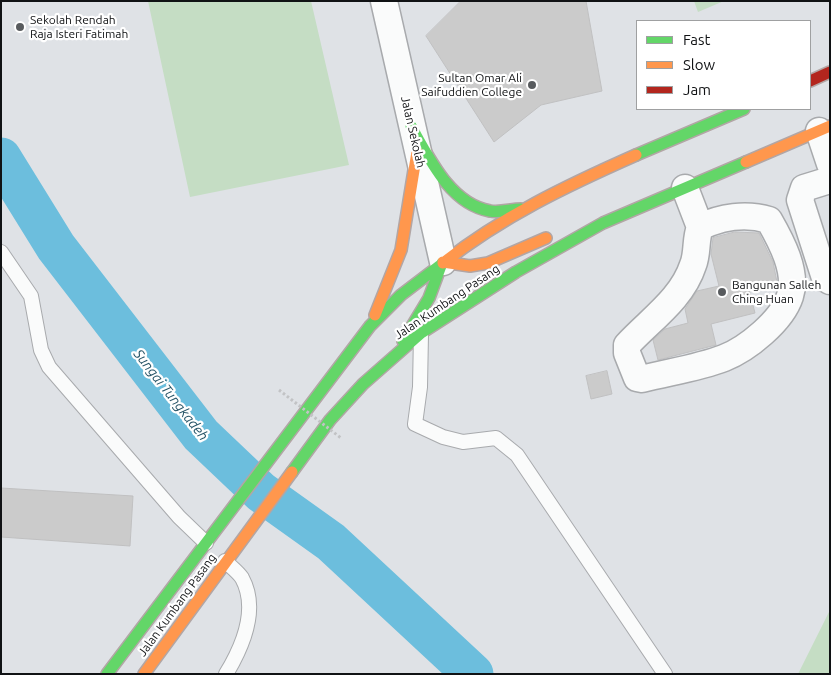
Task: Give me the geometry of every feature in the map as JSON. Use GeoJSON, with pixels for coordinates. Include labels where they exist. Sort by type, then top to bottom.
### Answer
{"type":"FeatureCollection","features":[{"type":"Feature","properties":{"kind":"main road"},"geometry":{"type":"LineString","coordinates":[[811,81],[830,72]]}},
{"type":"Feature","properties":{"kind":"main road","name":"Jalan Kumbang Pasang"},"geometry":{"type":"LineString","coordinates":[[107,674],[370,326],[401,296],[443,262],[521,209],[570,184],[742,110]]}},
{"type":"Feature","properties":{"kind":"main road"},"geometry":{"type":"LineString","coordinates":[[411,126],[438,172],[450,187],[468,201],[490,210],[521,209]]}},
{"type":"Feature","properties":{"kind":"main road","name":"Jalan Kumbang Pasang"},"geometry":{"type":"LineString","coordinates":[[144,674],[238,543],[302,460],[330,420],[363,384],[421,333],[516,272],[603,223],[824,128]]}},
{"type":"Feature","properties":{"kind":"main road"},"geometry":{"type":"LineString","coordinates":[[370,326],[401,250],[417,152]]}},
{"type":"Feature","properties":{"kind":"main road"},"geometry":{"type":"LineString","coordinates":[[392,357],[429,298],[443,262],[470,266],[488,263],[559,234],[603,223]]}},
{"type":"Feature","properties":{"kind":"street","name":"Jalan Sekolah"},"geometry":{"type":"LineString","coordinates":[[384,1],[443,262]]}},
{"type":"Feature","properties":{"kind":"street"},"geometry":{"type":"LineString","coordinates":[[824,128],[830,164]]}},
{"type":"Feature","properties":{"kind":"street"},"geometry":{"type":"LineString","coordinates":[[830,180],[804,188],[800,200],[825,278],[830,281]]}},
{"type":"Feature","properties":{"kind":"street"},"geometry":{"type":"LineString","coordinates":[[686,188],[700,228],[695,239],[694,263],[685,284],[627,345],[627,353],[637,378],[642,380],[723,358],[745,347],[770,326],[790,296],[791,274],[786,254],[769,220],[733,217],[713,221],[700,228]]}},
{"type":"Feature","properties":{"kind":"lane"},"geometry":{"type":"LineString","coordinates":[[1,252],[30,296],[41,350],[49,367],[180,516],[206,542]]}},
{"type":"Feature","properties":{"kind":"lane"},"geometry":{"type":"LineString","coordinates":[[421,333],[420,387],[415,424],[443,437],[463,442],[496,438],[517,455],[665,674]]}},
{"type":"Feature","properties":{"kind":"lane"},"geometry":{"type":"LineString","coordinates":[[225,561],[241,577],[250,608],[241,649],[226,674]]}},
{"type":"Feature","properties":{"kind":"path"},"geometry":{"type":"LineString","coordinates":[[279,390],[341,438]]}},
{"type":"Feature","properties":{"kind":"green space"},"geometry":{"type":"Polygon","coordinates":[[[148,1],[311,1],[349,165],[190,197],[148,1]]]}},
{"type":"Feature","properties":{"kind":"green space"},"geometry":{"type":"Polygon","coordinates":[[[694,1],[724,1],[698,12],[694,1]]]}},
{"type":"Feature","properties":{"kind":"green space"},"geometry":{"type":"Polygon","coordinates":[[[830,610],[830,674],[798,674],[830,610]]]}},
{"type":"Feature","properties":{"kind":"building"},"geometry":{"type":"Polygon","coordinates":[[[461,1],[586,1],[602,91],[541,105],[494,142],[426,36],[461,1]]]}},
{"type":"Feature","properties":{"kind":"building","name":"Bangunan Salleh Ching Huan"},"geometry":{"type":"Polygon","coordinates":[[[735,232],[759,233],[773,262],[777,282],[749,289],[755,313],[711,324],[716,345],[658,360],[653,340],[665,329],[688,323],[685,309],[697,291],[719,286],[711,254],[713,238],[735,232]]]}},
{"type":"Feature","properties":{"kind":"building"},"geometry":{"type":"Polygon","coordinates":[[[607,371],[612,394],[591,399],[586,376],[607,371]]]}},
{"type":"Feature","properties":{"kind":"building"},"geometry":{"type":"Polygon","coordinates":[[[1,488],[133,496],[130,546],[1,537],[1,488]]]}},
{"type":"Feature","properties":{"kind":"waterway","name":"Sungai Tungkadeh"},"geometry":{"type":"LineString","coordinates":[[1,158],[56,247],[201,435],[261,492],[331,542],[473,674]]}},
{"type":"Feature","properties":{"kind":"traffic: fast"},"geometry":{"type":"LineString","coordinates":[[636,155],[742,110]]}},
{"type":"Feature","properties":{"kind":"traffic: fast"},"geometry":{"type":"LineString","coordinates":[[411,126],[442,178],[463,199],[476,207],[490,211],[498,212],[521,209]]}},
{"type":"Feature","properties":{"kind":"traffic: fast"},"geometry":{"type":"LineString","coordinates":[[292,472],[330,420],[363,384],[421,333],[516,272],[603,223],[746,162]]}},
{"type":"Feature","properties":{"kind":"traffic: fast"},"geometry":{"type":"LineString","coordinates":[[403,341],[429,298],[442,263]]}},
{"type":"Feature","properties":{"kind":"traffic: fast"},"geometry":{"type":"LineString","coordinates":[[107,674],[370,326],[401,295],[443,263]]}},
{"type":"Feature","properties":{"kind":"traffic: slow"},"geometry":{"type":"LineString","coordinates":[[746,162],[830,126]]}},
{"type":"Feature","properties":{"kind":"traffic: slow"},"geometry":{"type":"LineString","coordinates":[[375,315],[401,250],[417,152]]}},
{"type":"Feature","properties":{"kind":"traffic: slow"},"geometry":{"type":"LineString","coordinates":[[443,263],[512,216],[585,178],[636,155]]}},
{"type":"Feature","properties":{"kind":"traffic: slow"},"geometry":{"type":"LineString","coordinates":[[443,262],[470,266],[488,263],[546,238]]}},
{"type":"Feature","properties":{"kind":"traffic: slow"},"geometry":{"type":"LineString","coordinates":[[144,674],[292,472]]}},
{"type":"Feature","properties":{"kind":"traffic: jam"},"geometry":{"type":"LineString","coordinates":[[811,81],[830,72]]}},
{"type":"Feature","properties":{"kind":"place","name":"Sekolah Rendah Raja Isteri Fatimah"},"geometry":{"type":"Point","coordinates":[20,27]}},
{"type":"Feature","properties":{"kind":"place","name":"Sultan Omar Ali Saifuddien College"},"geometry":{"type":"Point","coordinates":[532,85]}},
{"type":"Feature","properties":{"kind":"place","name":"Bangunan Salleh Ching Huan"},"geometry":{"type":"Point","coordinates":[722,292]}}]}
